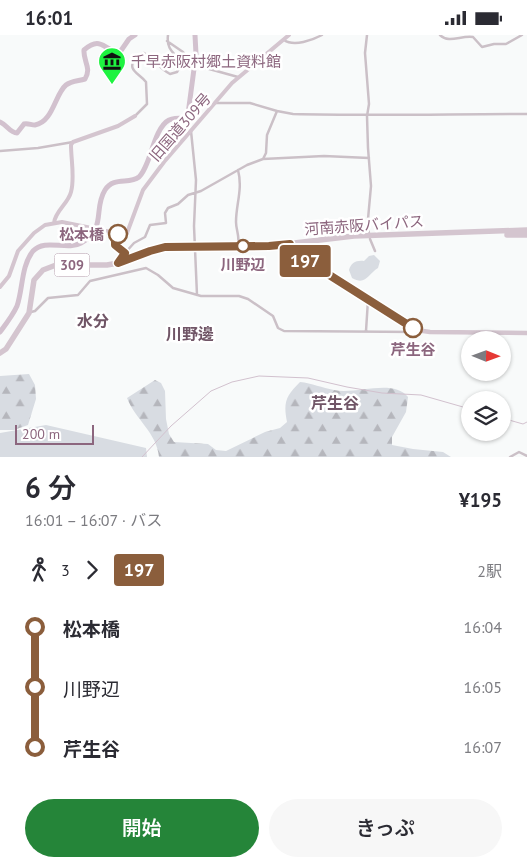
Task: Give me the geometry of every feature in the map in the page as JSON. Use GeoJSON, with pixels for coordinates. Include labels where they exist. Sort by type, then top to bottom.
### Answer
{"type":"FeatureCollection","features":[{"type":"Feature","properties":{"kind":"highway","name":"河南赤阪バイパス"},"geometry":{"type":"LineString","coordinates":[[290,244],[297,246],[370,237],[527,230]]}},
{"type":"Feature","properties":{"kind":"highway","name":"河南赤阪バイパス"},"geometry":{"type":"LineString","coordinates":[[370,237],[527,235]]}},
{"type":"Feature","properties":{"kind":"highway","name":"309"},"geometry":{"type":"LineString","coordinates":[[0,353],[6,349],[29,313],[34,280],[43,270],[56,265],[107,265],[157,249],[290,244]]}},
{"type":"Feature","properties":{"kind":"main road"},"geometry":{"type":"LineString","coordinates":[[290,244],[293,255],[323,271],[421,332],[527,333]]}},
{"type":"Feature","properties":{"kind":"street"},"geometry":{"type":"LineString","coordinates":[[0,151],[38,148],[73,142],[118,126],[135,116],[147,105],[148,97],[146,82],[132,67],[134,58],[144,53],[170,74],[177,72],[181,62],[167,46],[168,35]]}},
{"type":"Feature","properties":{"kind":"street","name":"旧国道309号"},"geometry":{"type":"LineString","coordinates":[[116,233],[125,234],[129,231],[139,199],[147,183],[215,103],[238,77],[289,35]]}},
{"type":"Feature","properties":{"kind":"street"},"geometry":{"type":"LineString","coordinates":[[284,39],[288,43],[298,43],[322,35]]}},
{"type":"Feature","properties":{"kind":"street"},"geometry":{"type":"LineString","coordinates":[[367,35],[365,53],[369,104],[367,116],[371,186],[368,219],[370,237],[375,251]]}},
{"type":"Feature","properties":{"kind":"street"},"geometry":{"type":"LineString","coordinates":[[440,35],[444,39],[473,37],[482,47],[506,44],[522,35]]}},
{"type":"Feature","properties":{"kind":"street"},"geometry":{"type":"LineString","coordinates":[[167,41],[189,60],[202,67],[238,77]]}},
{"type":"Feature","properties":{"kind":"street"},"geometry":{"type":"LineString","coordinates":[[215,103],[250,103],[293,114],[367,116],[527,114]]}},
{"type":"Feature","properties":{"kind":"street"},"geometry":{"type":"LineString","coordinates":[[263,159],[266,153],[267,135],[277,111]]}},
{"type":"Feature","properties":{"kind":"street"},"geometry":{"type":"LineString","coordinates":[[191,131],[195,164],[195,247],[198,295]]}},
{"type":"Feature","properties":{"kind":"street"},"geometry":{"type":"LineString","coordinates":[[54,223],[54,218],[66,202],[71,191],[73,142]]}},
{"type":"Feature","properties":{"kind":"street"},"geometry":{"type":"LineString","coordinates":[[118,263],[134,243],[144,237],[150,225],[166,223],[165,213],[168,208],[178,204],[188,195],[211,187],[238,170],[263,159],[324,156],[369,158]]}},
{"type":"Feature","properties":{"kind":"street"},"geometry":{"type":"LineString","coordinates":[[238,170],[240,198],[236,223],[238,246]]}},
{"type":"Feature","properties":{"kind":"street"},"geometry":{"type":"LineString","coordinates":[[0,287],[9,277],[15,258],[24,244],[40,228],[54,223],[72,223],[116,233],[115,245],[125,253]]}},
{"type":"Feature","properties":{"kind":"street"},"geometry":{"type":"LineString","coordinates":[[29,313],[35,311],[48,298],[78,295],[90,281],[146,268],[158,275],[173,289],[198,295],[239,296],[248,299],[273,316],[278,328],[284,331],[421,332]]}},
{"type":"Feature","properties":{"kind":"street"},"geometry":{"type":"LineString","coordinates":[[366,331],[368,300]]}},
{"type":"Feature","properties":{"kind":"street"},"geometry":{"type":"LineString","coordinates":[[510,457],[519,453],[527,456]]}},
{"type":"Feature","properties":{"kind":"green space"},"geometry":{"type":"Polygon","coordinates":[[[374,255],[380,261],[378,268],[364,280],[352,278],[349,270],[353,264],[364,261],[369,256],[374,255]]]}},
{"type":"Feature","properties":{"kind":"green space"},"geometry":{"type":"Polygon","coordinates":[[[29,374],[35,385],[36,399],[28,425],[14,430],[0,430],[0,376],[29,374]]]}},
{"type":"Feature","properties":{"kind":"green space"},"geometry":{"type":"Polygon","coordinates":[[[155,380],[161,383],[165,391],[166,419],[169,434],[174,442],[208,444],[216,450],[226,451],[265,432],[280,428],[287,422],[285,409],[287,400],[300,382],[343,391],[384,388],[401,391],[408,397],[406,412],[392,437],[392,445],[443,452],[451,457],[159,457],[150,433],[135,413],[127,398],[155,380]]]}},
{"type":"Feature","properties":{"kind":"green space"},"geometry":{"type":"Polygon","coordinates":[[[46,425],[146,448],[147,457],[0,457],[0,433],[46,425]]]}},
{"type":"Feature","properties":{"kind":"waterway"},"geometry":{"type":"LineString","coordinates":[[0,122],[12,132],[17,133],[24,124],[35,125],[41,123],[50,113],[62,89],[72,82],[85,79],[88,71],[84,50],[99,44],[120,52],[129,39],[135,35]]}},
{"type":"Feature","properties":{"kind":"waterway"},"geometry":{"type":"LineString","coordinates":[[0,332],[17,306],[26,264],[33,251],[44,245],[75,245],[89,237],[97,225],[100,204],[105,190],[113,183],[139,177],[145,169],[161,128],[169,120],[184,118],[188,114],[196,54],[195,35]]}},
{"type":"Feature","properties":{"kind":"waterway"},"geometry":{"type":"LineString","coordinates":[[142,457],[171,426],[211,391],[232,382],[259,376],[308,378],[382,393],[421,395],[461,406]]}},
{"type":"Feature","properties":{"kind":"waterway"},"geometry":{"type":"LineString","coordinates":[[511,421],[523,424],[527,422]]}},
{"type":"Feature","properties":{"kind":"bus line","name":"197"},"geometry":{"type":"LineString","coordinates":[[118,234],[116,233],[115,245],[125,253],[118,263],[142,253],[165,247],[290,244],[293,255],[323,271],[413,328]]}},
{"type":"Feature","properties":{"kind":"place","name":"千早赤阪村郷土資料館"},"geometry":{"type":"Point","coordinates":[112,85]}},
{"type":"Feature","properties":{"kind":"place","name":"松本橋"},"geometry":{"type":"Point","coordinates":[118,234]}},
{"type":"Feature","properties":{"kind":"place","name":"川野辺"},"geometry":{"type":"Point","coordinates":[243,246]}},
{"type":"Feature","properties":{"kind":"place","name":"芹生谷"},"geometry":{"type":"Point","coordinates":[413,328]}},
{"type":"Feature","properties":{"kind":"district","name":"水分"},"geometry":{"type":"Point","coordinates":[93,321]}},
{"type":"Feature","properties":{"kind":"district","name":"川野邊"},"geometry":{"type":"Point","coordinates":[190,334]}},
{"type":"Feature","properties":{"kind":"district","name":"芹生谷"},"geometry":{"type":"Point","coordinates":[335,403]}}]}
